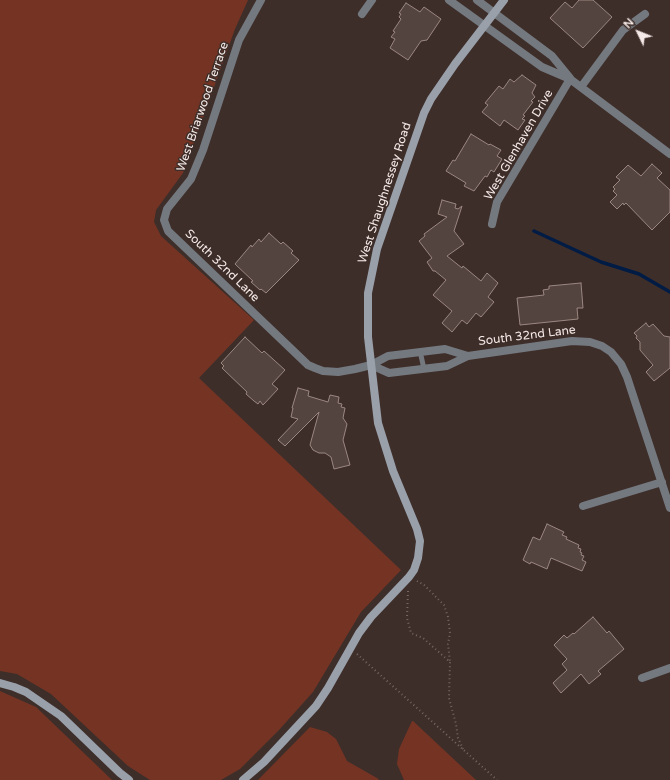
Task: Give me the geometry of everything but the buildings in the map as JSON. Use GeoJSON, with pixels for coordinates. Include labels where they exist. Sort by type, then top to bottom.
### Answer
{"type":"FeatureCollection","features":[{"type":"Feature","properties":{"kind":"street","name":"West Briarwood Terrace"},"geometry":{"type":"LineString","coordinates":[[164,220],[167,209],[191,179],[203,150],[239,40],[261,0]]}},
{"type":"Feature","properties":{"kind":"street"},"geometry":{"type":"LineString","coordinates":[[362,14],[372,0]]}},
{"type":"Feature","properties":{"kind":"street"},"geometry":{"type":"LineString","coordinates":[[449,0],[542,67],[570,79],[582,87],[670,154]]}},
{"type":"Feature","properties":{"kind":"street"},"geometry":{"type":"LineString","coordinates":[[476,0],[552,56],[570,79]]}},
{"type":"Feature","properties":{"kind":"street","name":"West Shaughnessey Road"},"geometry":{"type":"LineString","coordinates":[[243,780],[264,762],[316,706],[328,688],[350,648],[371,617],[414,570],[418,558],[420,542],[417,529],[393,471],[378,423],[370,365],[368,337],[368,293],[377,249],[424,113],[446,76],[504,0]]}},
{"type":"Feature","properties":{"kind":"street"},"geometry":{"type":"LineString","coordinates":[[582,87],[623,30],[645,14]]}},
{"type":"Feature","properties":{"kind":"street"},"geometry":{"type":"LineString","coordinates":[[522,53],[531,40]]}},
{"type":"Feature","properties":{"kind":"street","name":"West Glenhaven Drive"},"geometry":{"type":"LineString","coordinates":[[492,224],[497,202],[570,79]]}},
{"type":"Feature","properties":{"kind":"street","name":"South 32nd Lane"},"geometry":{"type":"LineString","coordinates":[[164,220],[168,231],[308,365],[323,371],[338,372],[370,365],[388,356],[420,351],[445,349],[468,356]]}},
{"type":"Feature","properties":{"kind":"street","name":"South 32nd Lane"},"geometry":{"type":"LineString","coordinates":[[370,365],[389,373],[447,366],[468,356],[572,341],[588,341],[602,346],[611,352],[621,364],[627,377],[670,508]]}},
{"type":"Feature","properties":{"kind":"street"},"geometry":{"type":"LineString","coordinates":[[583,506],[662,482]]}},
{"type":"Feature","properties":{"kind":"street"},"geometry":{"type":"LineString","coordinates":[[642,678],[670,668]]}},
{"type":"Feature","properties":{"kind":"street"},"geometry":{"type":"LineString","coordinates":[[0,683],[26,692],[61,716],[120,773],[130,780]]}},
{"type":"Feature","properties":{"kind":"lane"},"geometry":{"type":"LineString","coordinates":[[420,351],[424,369]]}},
{"type":"Feature","properties":{"kind":"path"},"geometry":{"type":"LineString","coordinates":[[450,662],[423,638],[410,633],[407,618],[409,577],[424,585],[444,605],[448,617],[450,633],[448,644],[450,662],[449,698],[458,738],[463,749]]}},
{"type":"Feature","properties":{"kind":"path"},"geometry":{"type":"LineString","coordinates":[[350,648],[497,780]]}},
{"type":"Feature","properties":{"kind":"shaded area"},"geometry":{"type":"Polygon","coordinates":[[[0,0],[248,0],[235,29],[183,173],[156,210],[154,222],[161,236],[254,320],[199,378],[401,570],[361,612],[313,692],[279,730],[240,769],[221,780],[150,780],[128,766],[51,694],[17,674],[0,671],[0,0]]]}},
{"type":"Feature","properties":{"kind":"shaded area"},"geometry":{"type":"Polygon","coordinates":[[[0,691],[36,707],[112,780],[0,780],[0,691]]]}},
{"type":"Feature","properties":{"kind":"shaded area"},"geometry":{"type":"Polygon","coordinates":[[[412,721],[476,780],[404,780],[397,764],[399,749],[412,721]]]}},
{"type":"Feature","properties":{"kind":"shaded area"},"geometry":{"type":"Polygon","coordinates":[[[310,727],[327,732],[336,739],[347,761],[379,780],[258,780],[310,727]]]}},
{"type":"Feature","properties":{"kind":"waterway"},"geometry":{"type":"LineString","coordinates":[[534,231],[601,262],[639,274],[670,292]]}}]}
